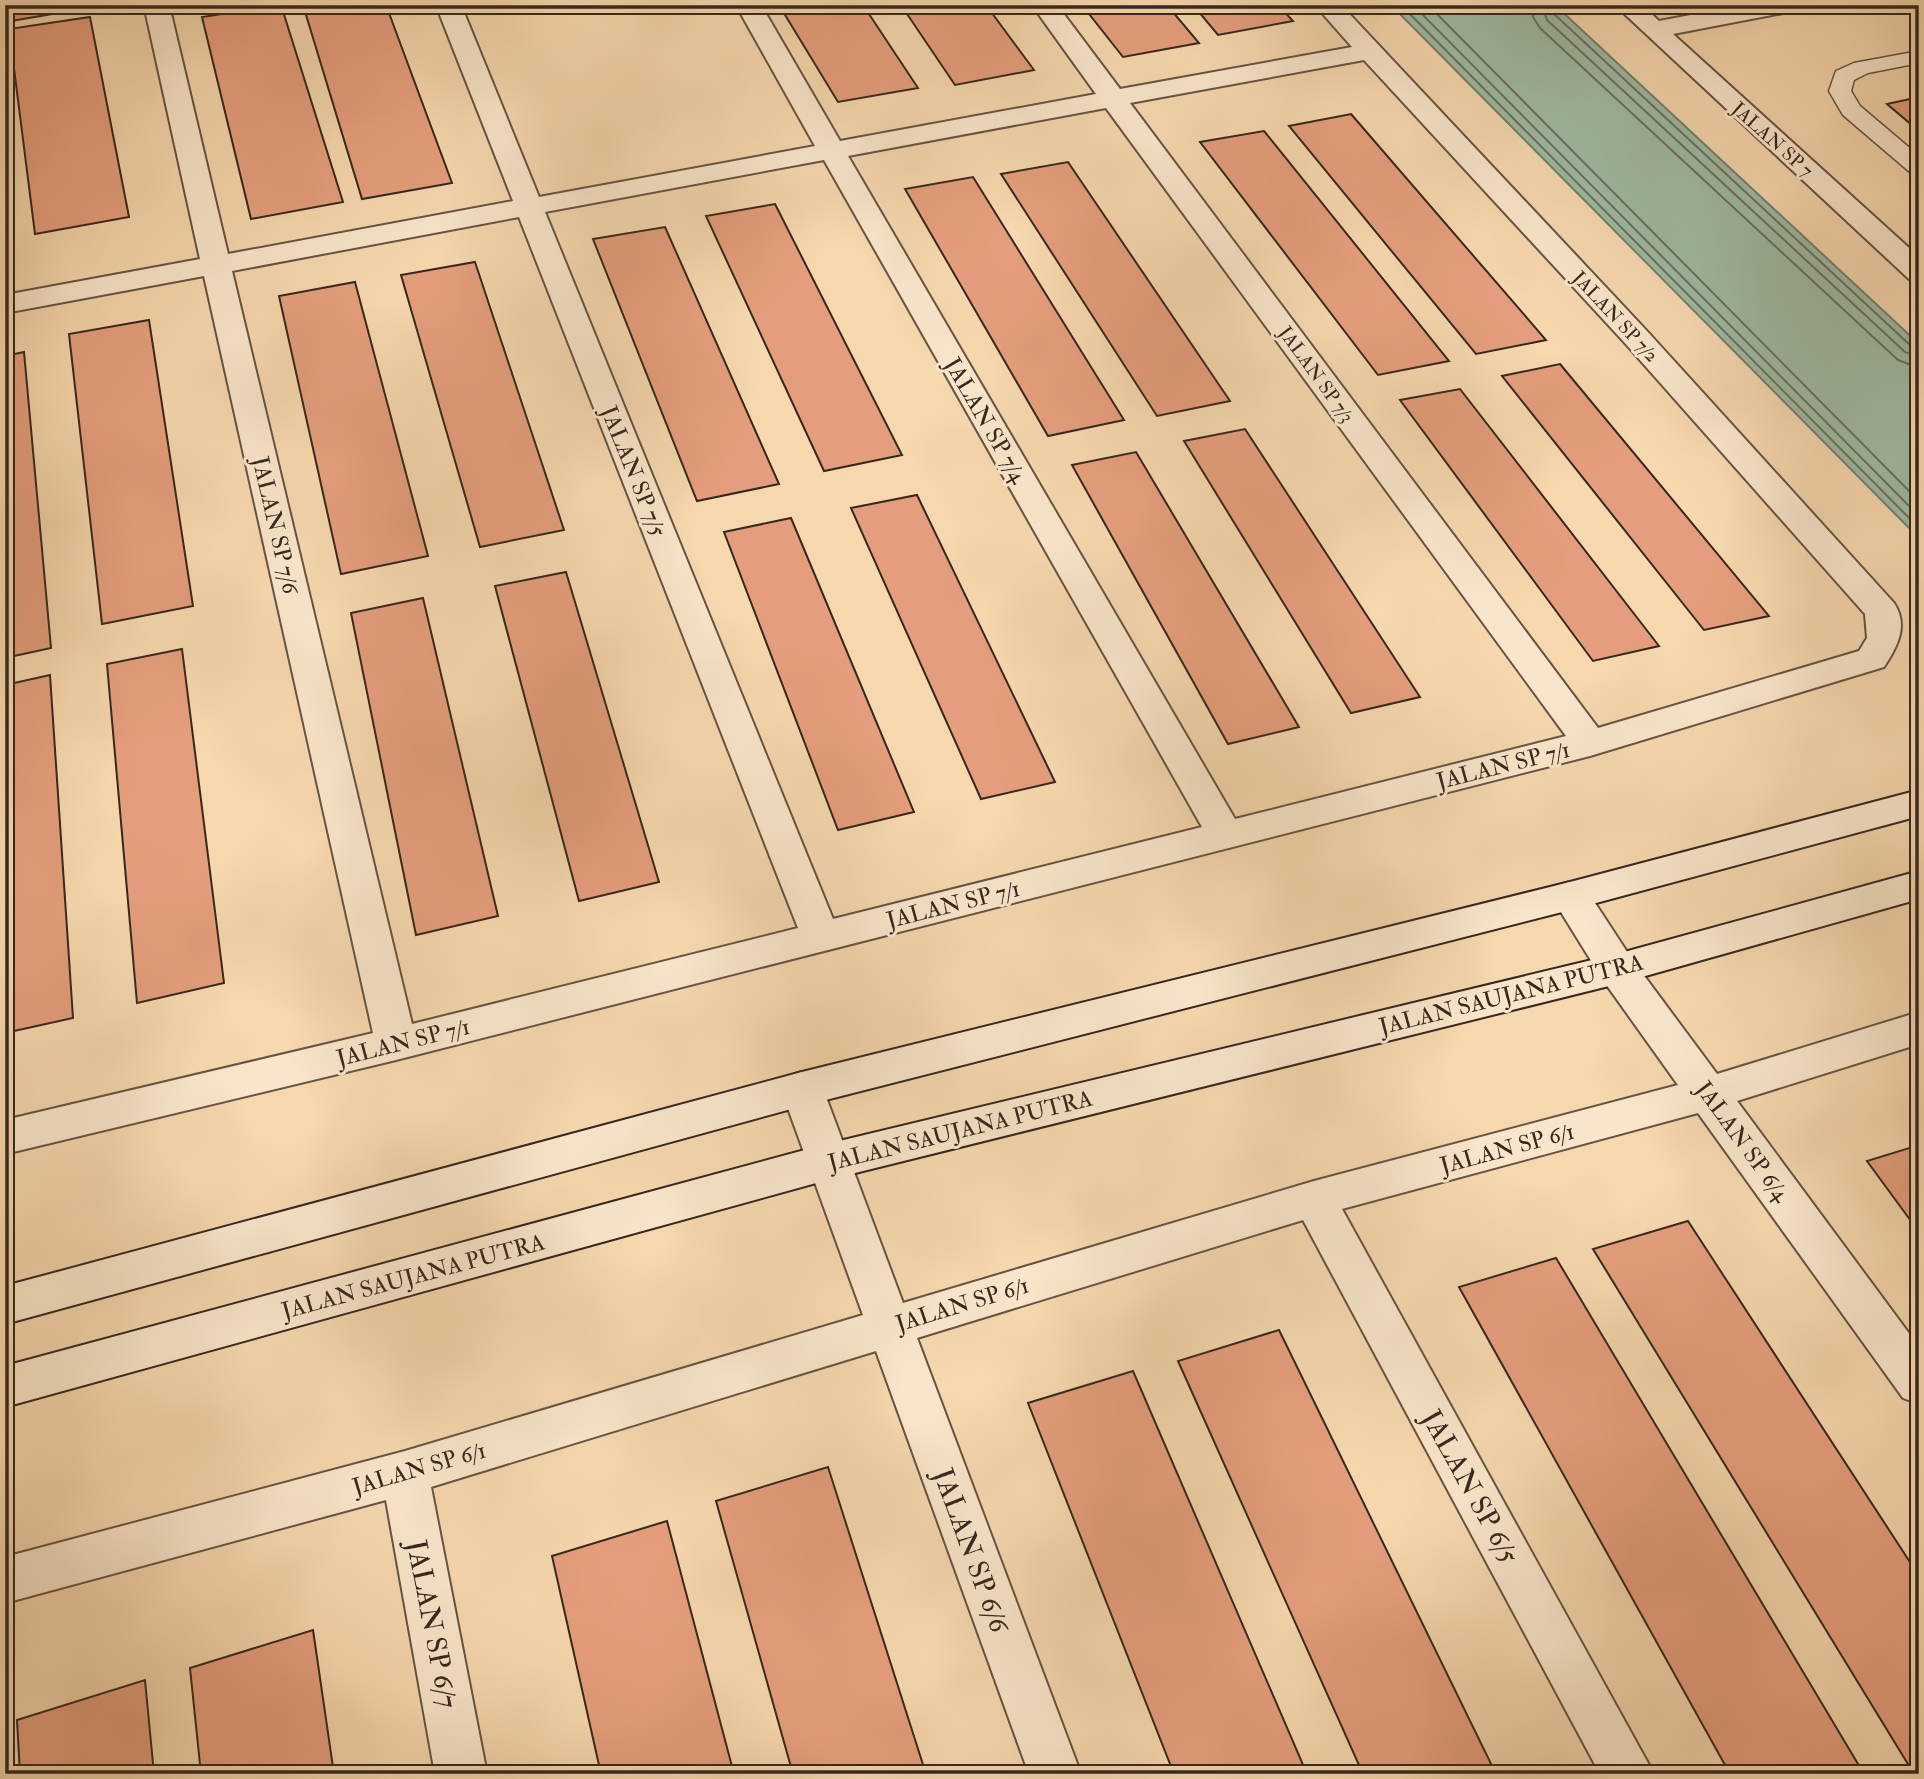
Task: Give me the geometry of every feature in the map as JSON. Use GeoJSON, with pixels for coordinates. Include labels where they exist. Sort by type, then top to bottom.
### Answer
{"type":"FeatureCollection","features":[{"type":"Feature","properties":{"kind":"street","name":"JALAN SP 7/6"},"geometry":{"type":"LineString","coordinates":[[156,5],[396,1044]]}},
{"type":"Feature","properties":{"kind":"street","name":"JALAN SP 7/5"},"geometry":{"type":"LineString","coordinates":[[448,5],[821,937]]}},
{"type":"Feature","properties":{"kind":"street","name":"JALAN SP 7/4"},"geometry":{"type":"LineString","coordinates":[[748,5],[1224,835]]}},
{"type":"Feature","properties":{"kind":"street","name":"JALAN SP 7/3"},"geometry":{"type":"LineString","coordinates":[[1044,5],[1590,743]]}},
{"type":"Feature","properties":{"kind":"street","name":"JALAN SP 7/2"},"geometry":{"type":"LineString","coordinates":[[1327,5],[1635,337],[1882,611],[1884,638]]}},
{"type":"Feature","properties":{"kind":"street","name":"JALAN SP 7"},"geometry":{"type":"LineString","coordinates":[[1627,5],[1919,273]]}},
{"type":"Feature","properties":{"kind":"street"},"geometry":{"type":"LineString","coordinates":[[1653,30],[1750,8],[1783,5]]}},
{"type":"Feature","properties":{"kind":"street"},"geometry":{"type":"LineString","coordinates":[[5,304],[1369,51]]}},
{"type":"Feature","properties":{"kind":"street","name":"JALAN SP 7/1"},"geometry":{"type":"LineString","coordinates":[[5,1137],[396,1044],[1590,743],[1872,659],[1884,638]]}},
{"type":"Feature","properties":{"kind":"street"},"geometry":{"type":"LineString","coordinates":[[5,1305],[802,1089],[1570,896],[1919,803]]}},
{"type":"Feature","properties":{"kind":"street","name":"JALAN SAUJANA PUTRA"},"geometry":{"type":"LineString","coordinates":[[5,1387],[827,1162],[1617,969],[1919,885]]}},
{"type":"Feature","properties":{"kind":"street","name":"JALAN SP 6/4"},"geometry":{"type":"LineString","coordinates":[[1570,896],[1617,969],[1710,1093],[1919,1384]]}},
{"type":"Feature","properties":{"kind":"street","name":"JALAN SP 6/1"},"geometry":{"type":"LineString","coordinates":[[5,1580],[405,1473],[1314,1199],[1710,1093],[1919,1028]]}},
{"type":"Feature","properties":{"kind":"street","name":"JALAN SP 6/6"},"geometry":{"type":"LineString","coordinates":[[802,1089],[1055,1774]]}},
{"type":"Feature","properties":{"kind":"street","name":"JALAN SP 6/5"},"geometry":{"type":"LineString","coordinates":[[1314,1199],[1628,1774]]}},
{"type":"Feature","properties":{"kind":"street","name":"JALAN SP 6/7"},"geometry":{"type":"LineString","coordinates":[[405,1473],[461,1774]]}},
{"type":"Feature","properties":{"kind":"lane"},"geometry":{"type":"LineString","coordinates":[[1919,57],[1862,68],[1844,76],[1840,91],[1851,110],[1919,168]]}},
{"type":"Feature","properties":{"kind":"water"},"geometry":{"type":"Polygon","coordinates":[[[1391,5],[1555,5],[1919,344],[1919,538],[1391,5]]]}},
{"type":"Feature","properties":{"kind":"building"},"geometry":{"type":"Polygon","coordinates":[[[5,5],[87,5],[88,8],[5,22],[5,5]]]}},
{"type":"Feature","properties":{"kind":"building"},"geometry":{"type":"Polygon","coordinates":[[[281,5],[343,202],[251,219],[202,17],[281,5]]]}},
{"type":"Feature","properties":{"kind":"building"},"geometry":{"type":"Polygon","coordinates":[[[303,5],[386,5],[452,183],[362,199],[303,5]]]}},
{"type":"Feature","properties":{"kind":"building"},"geometry":{"type":"Polygon","coordinates":[[[779,5],[863,5],[918,88],[838,102],[779,5]]]}},
{"type":"Feature","properties":{"kind":"building"},"geometry":{"type":"Polygon","coordinates":[[[901,5],[986,5],[1034,70],[955,85],[901,5]]]}},
{"type":"Feature","properties":{"kind":"building"},"geometry":{"type":"Polygon","coordinates":[[[1082,5],[1167,5],[1199,43],[1123,57],[1082,5]]]}},
{"type":"Feature","properties":{"kind":"building"},"geometry":{"type":"Polygon","coordinates":[[[1193,5],[1278,5],[1293,21],[1218,35],[1193,5]]]}},
{"type":"Feature","properties":{"kind":"building"},"geometry":{"type":"Polygon","coordinates":[[[90,17],[129,217],[35,234],[9,29],[90,17]]]}},
{"type":"Feature","properties":{"kind":"building"},"geometry":{"type":"Polygon","coordinates":[[[1919,97],[1919,131],[1887,104],[1919,97]]]}},
{"type":"Feature","properties":{"kind":"building"},"geometry":{"type":"Polygon","coordinates":[[[1351,114],[1546,340],[1476,354],[1289,126],[1351,114]]]}},
{"type":"Feature","properties":{"kind":"building"},"geometry":{"type":"Polygon","coordinates":[[[1264,131],[1449,361],[1378,375],[1200,142],[1264,131]]]}},
{"type":"Feature","properties":{"kind":"building"},"geometry":{"type":"Polygon","coordinates":[[[1068,162],[1230,401],[1157,416],[1001,174],[1068,162]]]}},
{"type":"Feature","properties":{"kind":"building"},"geometry":{"type":"Polygon","coordinates":[[[973,177],[1124,420],[1048,436],[905,189],[973,177]]]}},
{"type":"Feature","properties":{"kind":"building"},"geometry":{"type":"Polygon","coordinates":[[[775,204],[902,455],[824,471],[706,216],[775,204]]]}},
{"type":"Feature","properties":{"kind":"building"},"geometry":{"type":"Polygon","coordinates":[[[665,227],[779,484],[697,501],[593,239],[665,227]]]}},
{"type":"Feature","properties":{"kind":"building"},"geometry":{"type":"Polygon","coordinates":[[[475,262],[564,530],[480,547],[401,275],[475,262]]]}},
{"type":"Feature","properties":{"kind":"building"},"geometry":{"type":"Polygon","coordinates":[[[355,282],[428,556],[341,574],[279,296],[355,282]]]}},
{"type":"Feature","properties":{"kind":"building"},"geometry":{"type":"Polygon","coordinates":[[[149,320],[193,606],[102,624],[69,334],[149,320]]]}},
{"type":"Feature","properties":{"kind":"building"},"geometry":{"type":"Polygon","coordinates":[[[24,352],[51,648],[5,658],[5,356],[24,352]]]}},
{"type":"Feature","properties":{"kind":"building"},"geometry":{"type":"Polygon","coordinates":[[[1560,364],[1769,616],[1704,630],[1502,376],[1560,364]]]}},
{"type":"Feature","properties":{"kind":"building"},"geometry":{"type":"Polygon","coordinates":[[[1460,389],[1659,646],[1593,661],[1400,400],[1460,389]]]}},
{"type":"Feature","properties":{"kind":"building"},"geometry":{"type":"Polygon","coordinates":[[[1245,429],[1420,697],[1351,713],[1184,441],[1245,429]]]}},
{"type":"Feature","properties":{"kind":"building"},"geometry":{"type":"Polygon","coordinates":[[[1136,452],[1299,727],[1228,744],[1072,465],[1136,452]]]}},
{"type":"Feature","properties":{"kind":"building"},"geometry":{"type":"Polygon","coordinates":[[[917,495],[1055,782],[981,799],[851,508],[917,495]]]}},
{"type":"Feature","properties":{"kind":"building"},"geometry":{"type":"Polygon","coordinates":[[[791,518],[914,812],[838,830],[724,532],[791,518]]]}},
{"type":"Feature","properties":{"kind":"building"},"geometry":{"type":"Polygon","coordinates":[[[566,572],[659,882],[579,901],[495,586],[566,572]]]}},
{"type":"Feature","properties":{"kind":"building"},"geometry":{"type":"Polygon","coordinates":[[[423,598],[498,916],[416,935],[351,613],[423,598]]]}},
{"type":"Feature","properties":{"kind":"building"},"geometry":{"type":"Polygon","coordinates":[[[182,649],[224,983],[137,1003],[107,664],[182,649]]]}},
{"type":"Feature","properties":{"kind":"building"},"geometry":{"type":"Polygon","coordinates":[[[50,675],[73,1018],[5,1033],[5,685],[50,675]]]}},
{"type":"Feature","properties":{"kind":"building"},"geometry":{"type":"Polygon","coordinates":[[[1919,1145],[1919,1232],[1867,1161],[1919,1145]]]}},
{"type":"Feature","properties":{"kind":"building"},"geometry":{"type":"Polygon","coordinates":[[[1688,1221],[1919,1576],[1919,1774],[1914,1774],[1593,1249],[1688,1221]]]}},
{"type":"Feature","properties":{"kind":"building"},"geometry":{"type":"Polygon","coordinates":[[[1556,1258],[1864,1774],[1730,1774],[1459,1287],[1556,1258]]]}},
{"type":"Feature","properties":{"kind":"building"},"geometry":{"type":"Polygon","coordinates":[[[1279,1330],[1496,1774],[1363,1774],[1178,1361],[1279,1330]]]}},
{"type":"Feature","properties":{"kind":"building"},"geometry":{"type":"Polygon","coordinates":[[[1133,1371],[1307,1774],[1174,1774],[1028,1403],[1133,1371]]]}},
{"type":"Feature","properties":{"kind":"building"},"geometry":{"type":"Polygon","coordinates":[[[828,1467],[926,1774],[793,1774],[716,1501],[828,1467]]]}},
{"type":"Feature","properties":{"kind":"building"},"geometry":{"type":"Polygon","coordinates":[[[667,1521],[734,1774],[601,1774],[552,1556],[667,1521]]]}},
{"type":"Feature","properties":{"kind":"building"},"geometry":{"type":"Polygon","coordinates":[[[313,1630],[334,1774],[201,1774],[190,1668],[313,1630]]]}},
{"type":"Feature","properties":{"kind":"building"},"geometry":{"type":"Polygon","coordinates":[[[145,1680],[154,1774],[20,1774],[17,1720],[145,1680]]]}}]}
